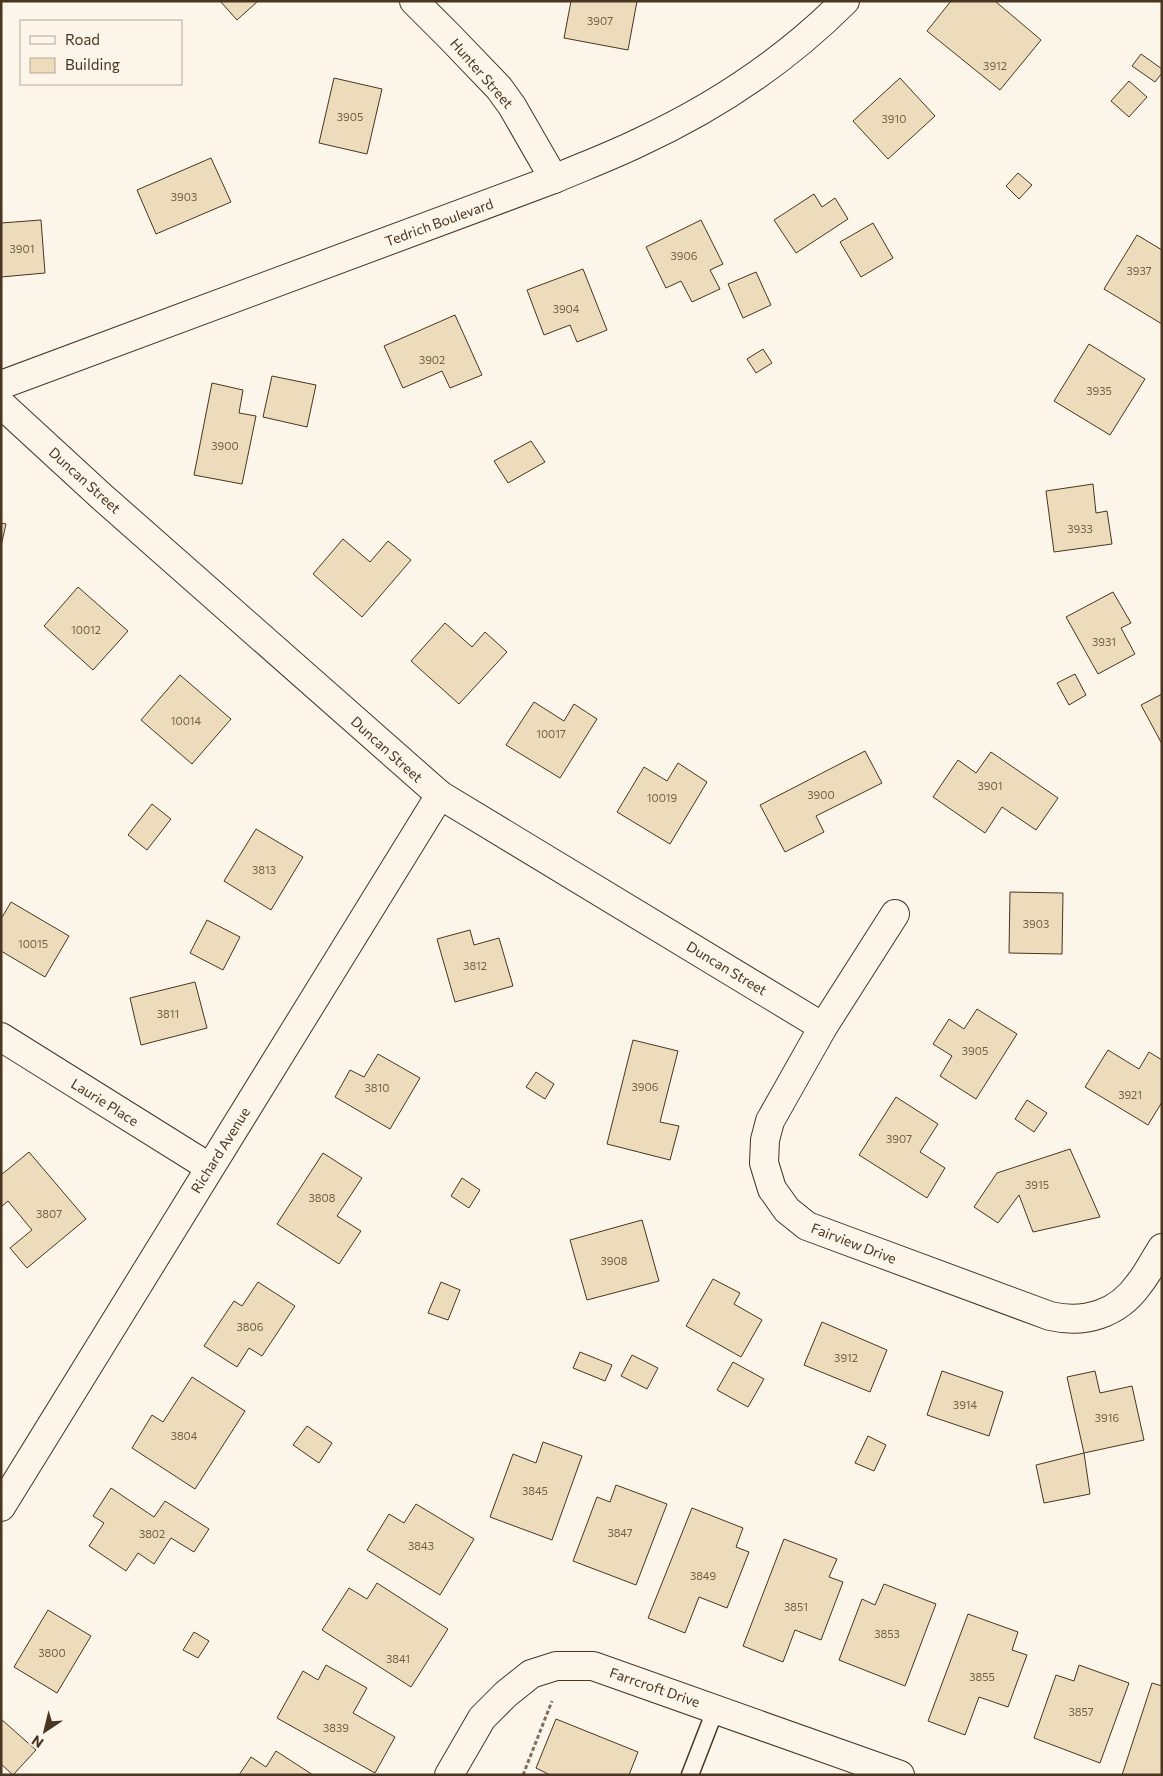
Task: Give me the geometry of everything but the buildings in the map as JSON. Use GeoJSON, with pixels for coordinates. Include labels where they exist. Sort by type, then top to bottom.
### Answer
{"type":"FeatureCollection","features":[{"type":"Feature","properties":{"kind":"street","name":"Hunter Street"},"geometry":{"type":"LineString","coordinates":[[414,1],[498,88],[512,106],[554,179]]}},
{"type":"Feature","properties":{"kind":"street","name":"Tedrich Boulevard"},"geometry":{"type":"LineString","coordinates":[[1,385],[554,179],[639,143],[711,105],[769,67],[829,18],[845,1]]}},
{"type":"Feature","properties":{"kind":"street","name":"Duncan Street"},"geometry":{"type":"LineString","coordinates":[[1,404],[123,515],[440,795],[823,1027]]}},
{"type":"Feature","properties":{"kind":"street","name":"Richard Avenue"},"geometry":{"type":"LineString","coordinates":[[1,1506],[440,795]]}},
{"type":"Feature","properties":{"kind":"street","name":"Fairview Drive"},"geometry":{"type":"LineString","coordinates":[[895,914],[823,1027],[770,1121],[765,1140],[764,1163],[772,1189],[787,1210],[807,1226],[1063,1319],[1081,1319],[1105,1313],[1126,1299],[1139,1285],[1162,1248]]}},
{"type":"Feature","properties":{"kind":"street","name":"Laurie Place"},"geometry":{"type":"LineString","coordinates":[[1,1038],[209,1167]]}},
{"type":"Feature","properties":{"kind":"street","name":"Farrcroft Drive"},"geometry":{"type":"LineString","coordinates":[[449,1775],[482,1718],[506,1694],[531,1674],[556,1666],[593,1666],[716,1708],[900,1775]]}},
{"type":"Feature","properties":{"kind":"lane"},"geometry":{"type":"LineString","coordinates":[[690,1775],[716,1708]]}},
{"type":"Feature","properties":{"kind":"path"},"geometry":{"type":"LineString","coordinates":[[523,1775],[566,1666]]}}]}
